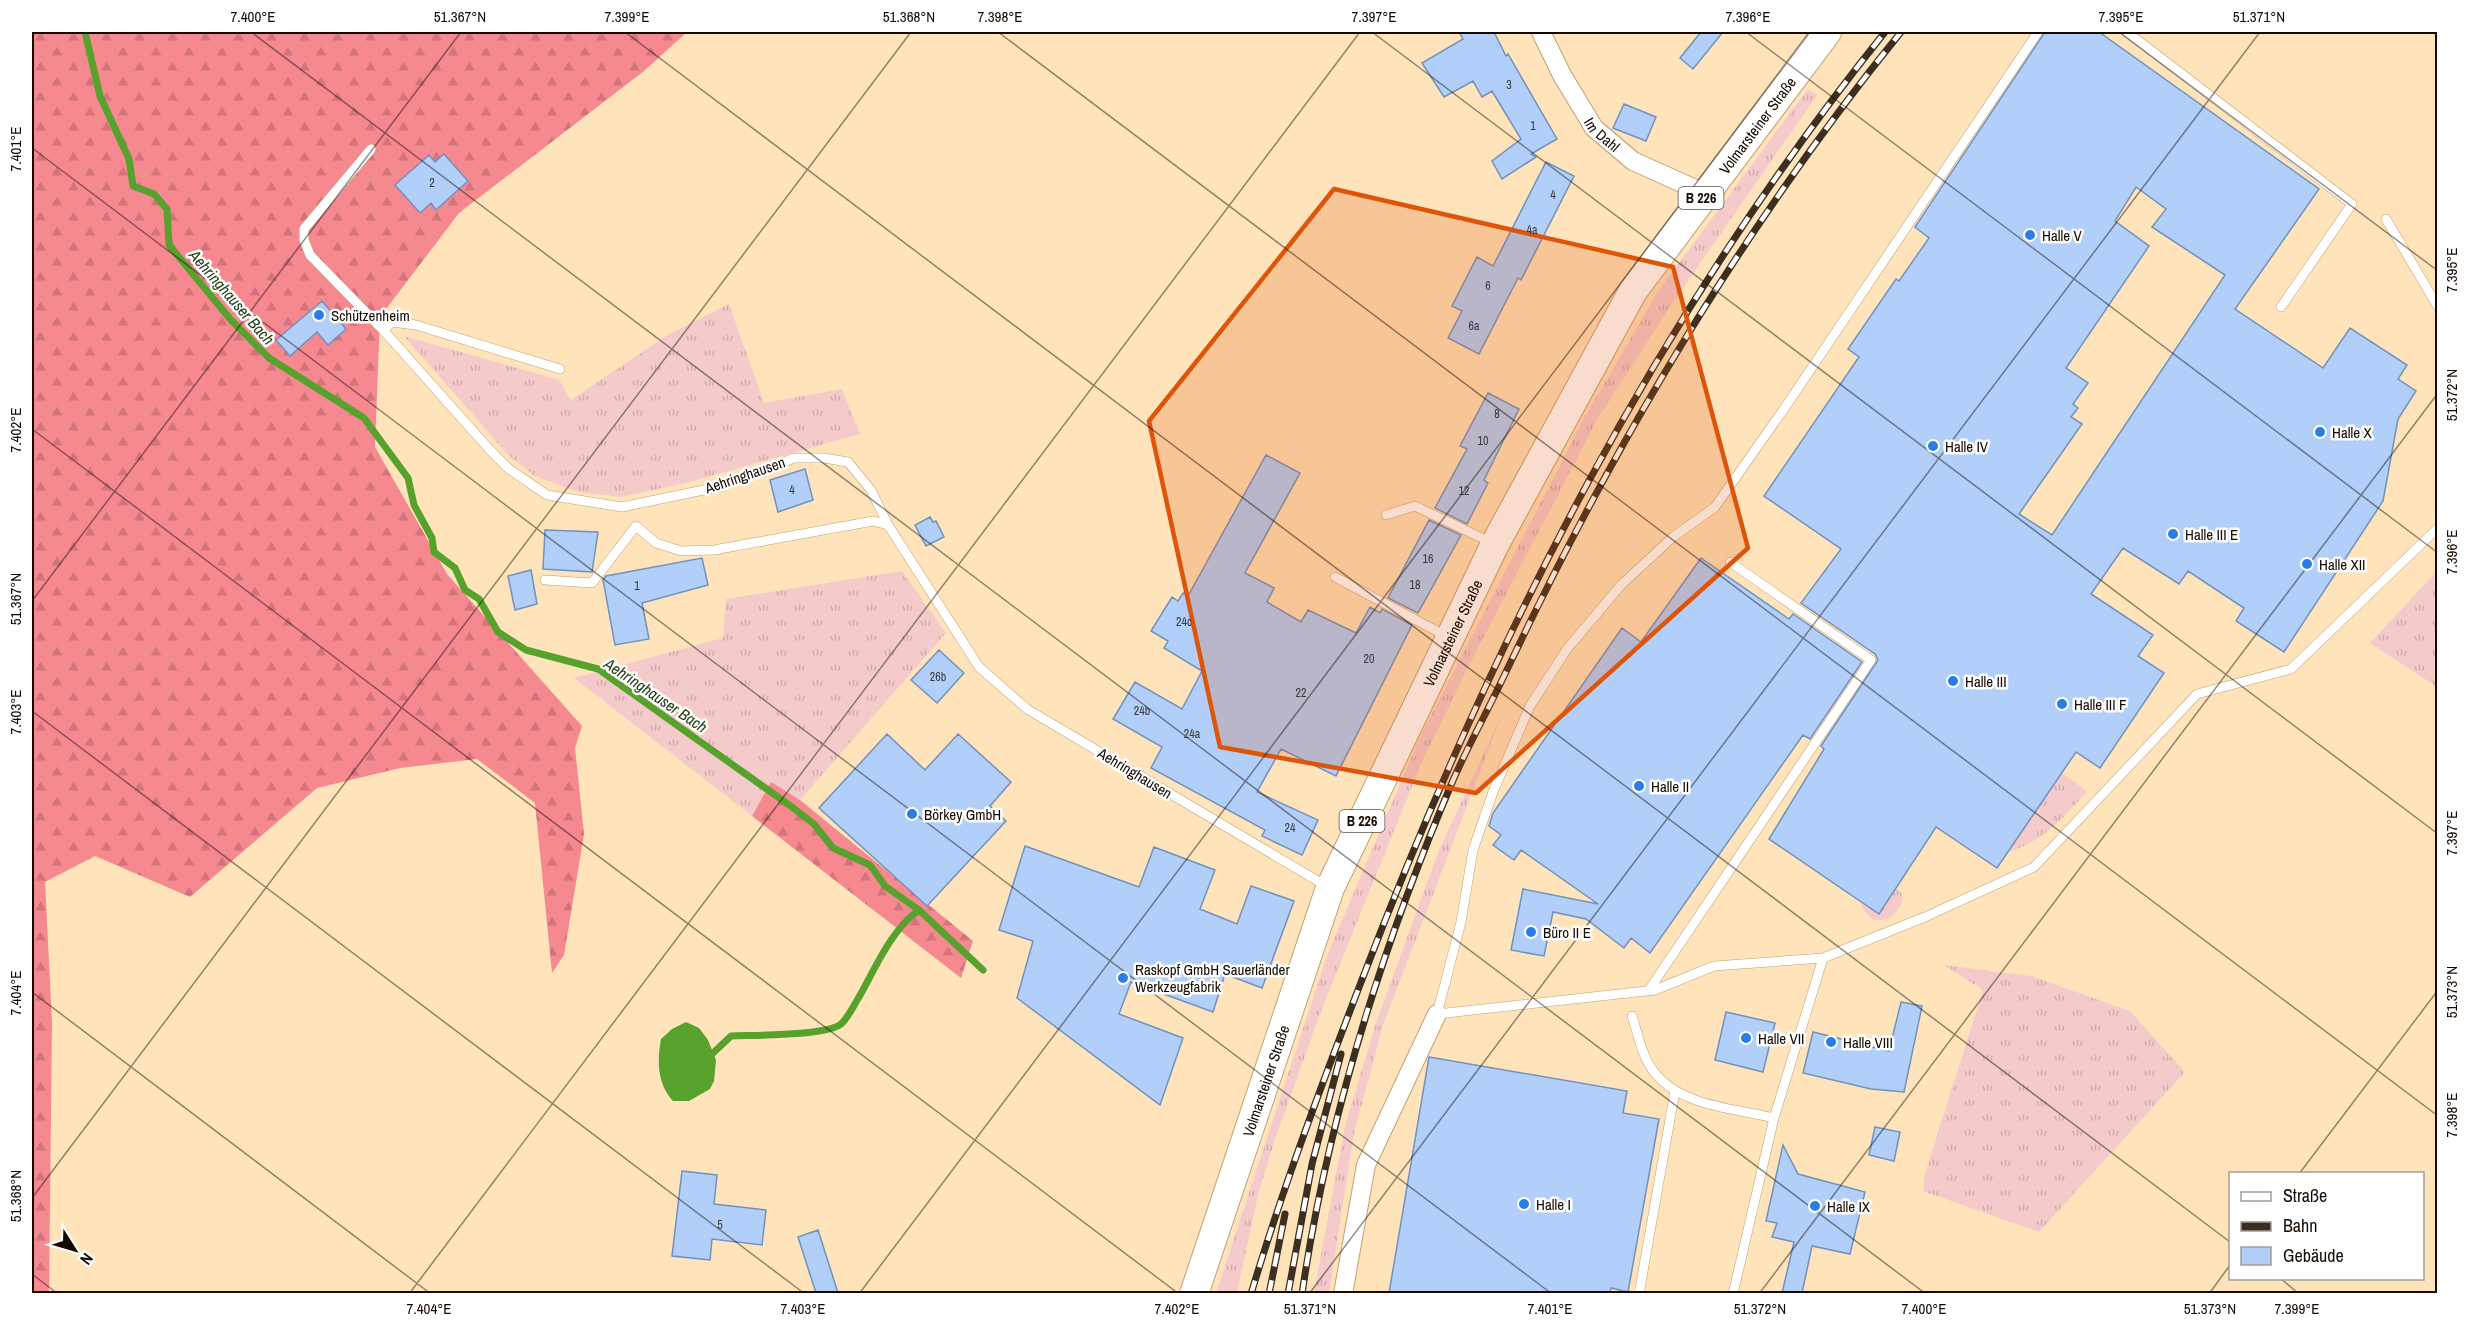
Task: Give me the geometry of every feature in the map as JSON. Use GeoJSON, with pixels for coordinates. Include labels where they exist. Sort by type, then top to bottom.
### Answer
{"type":"FeatureCollection","features":[{"type":"Feature","properties":{"kind":"main road","name":"Volmarsteiner Straße"},"geometry":{"type":"LineString","coordinates":[[1194,1293],[1330,888],[1495,544],[1633,291],[1704,193],[1827,32]]}},
{"type":"Feature","properties":{"kind":"street","name":"Im Dahl"},"geometry":{"type":"LineString","coordinates":[[1541,32],[1562,75],[1594,129],[1633,161],[1704,193]]}},
{"type":"Feature","properties":{"kind":"street"},"geometry":{"type":"LineString","coordinates":[[1343,1293],[1366,1165],[1437,1014]]}},
{"type":"Feature","properties":{"kind":"lane"},"geometry":{"type":"LineString","coordinates":[[2038,32],[1715,507],[1673,537],[1621,585],[1567,649],[1530,706],[1492,792],[1473,850],[1461,922],[1437,1014],[1650,990],[1714,966],[1822,958],[1924,917],[2034,867],[2197,694],[2291,669],[2438,528]]}},
{"type":"Feature","properties":{"kind":"lane"},"geometry":{"type":"LineString","coordinates":[[2127,32],[2352,204],[2281,307]]}},
{"type":"Feature","properties":{"kind":"lane","name":"Aehringhausen"},"geometry":{"type":"LineString","coordinates":[[371,148],[304,229],[304,240],[310,255],[384,331],[489,449],[510,469],[547,495],[622,507],[723,486],[794,458],[824,458],[848,462],[871,490],[888,525],[979,667],[1027,709],[1330,888]]}},
{"type":"Feature","properties":{"kind":"lane"},"geometry":{"type":"LineString","coordinates":[[2386,219],[2438,307]]}},
{"type":"Feature","properties":{"kind":"lane"},"geometry":{"type":"LineString","coordinates":[[384,331],[391,322],[416,325],[560,369]]}},
{"type":"Feature","properties":{"kind":"lane"},"geometry":{"type":"LineString","coordinates":[[1386,515],[1414,507],[1495,544]]}},
{"type":"Feature","properties":{"kind":"lane"},"geometry":{"type":"LineString","coordinates":[[545,580],[592,583],[636,526],[656,543],[681,551],[714,550],[873,521],[888,525]]}},
{"type":"Feature","properties":{"kind":"lane"},"geometry":{"type":"LineString","coordinates":[[1650,990],[1871,660],[1730,562]]}},
{"type":"Feature","properties":{"kind":"lane"},"geometry":{"type":"LineString","coordinates":[[1335,577],[1450,638]]}},
{"type":"Feature","properties":{"kind":"lane"},"geometry":{"type":"LineString","coordinates":[[1733,1293],[1774,1118],[1822,958]]}},
{"type":"Feature","properties":{"kind":"lane"},"geometry":{"type":"LineString","coordinates":[[1632,1016],[1653,1071],[1675,1091],[1686,1098],[1774,1118]]}},
{"type":"Feature","properties":{"kind":"lane"},"geometry":{"type":"LineString","coordinates":[[1639,1293],[1675,1091]]}},
{"type":"Feature","properties":{"kind":"highlighted area"},"geometry":{"type":"Polygon","coordinates":[[[1334,189],[1673,267],[1748,548],[1476,793],[1220,747],[1149,421],[1334,189]]]}},
{"type":"Feature","properties":{"kind":"green space"},"geometry":{"type":"Polygon","coordinates":[[[32,32],[687,32],[644,71],[459,213],[380,317],[375,447],[447,574],[582,726],[575,748],[584,834],[564,955],[552,973],[535,803],[477,759],[400,768],[317,788],[190,897],[95,856],[45,882],[52,1022],[49,1294],[32,1293],[32,32]]]}},
{"type":"Feature","properties":{"kind":"green space"},"geometry":{"type":"Polygon","coordinates":[[[1808,89],[1817,95],[1667,311],[1597,420],[1466,671],[1422,762],[1323,1006],[1274,1142],[1258,1195],[1237,1293],[1216,1293],[1328,953],[1420,737],[1587,413],[1659,290],[1808,89]]]}},
{"type":"Feature","properties":{"kind":"green space"},"geometry":{"type":"Polygon","coordinates":[[[729,304],[764,403],[842,389],[860,434],[682,484],[621,497],[578,492],[535,476],[509,456],[404,336],[559,380],[571,400],[669,334],[729,304]]]}},
{"type":"Feature","properties":{"kind":"green space"},"geometry":{"type":"Polygon","coordinates":[[[902,571],[946,633],[800,800],[771,782],[752,816],[574,678],[723,638],[726,599],[902,571]]]}},
{"type":"Feature","properties":{"kind":"green space"},"geometry":{"type":"Polygon","coordinates":[[[2437,571],[2437,687],[2370,643],[2437,571]]]}},
{"type":"Feature","properties":{"kind":"green space"},"geometry":{"type":"Polygon","coordinates":[[[1503,712],[1383,1025],[1354,1133],[1329,1293],[1314,1293],[1345,1126],[1376,1023],[1439,850],[1503,712]]]}},
{"type":"Feature","properties":{"kind":"green space"},"geometry":{"type":"Polygon","coordinates":[[[2062,773],[2087,791],[2042,836],[2008,852],[2062,773]]]}},
{"type":"Feature","properties":{"kind":"green space"},"geometry":{"type":"Polygon","coordinates":[[[771,782],[800,800],[973,941],[961,978],[752,816],[771,782]]]}},
{"type":"Feature","properties":{"kind":"green space"},"geometry":{"type":"Polygon","coordinates":[[[1896,889],[1901,892],[1903,898],[1899,908],[1889,918],[1874,920],[1864,911],[1861,903],[1879,914],[1896,889]]]}},
{"type":"Feature","properties":{"kind":"green space"},"geometry":{"type":"Polygon","coordinates":[[[1944,965],[2031,976],[2130,1011],[2185,1072],[2039,1232],[1923,1191],[1924,1177],[1983,990],[1944,965]]]}},
{"type":"Feature","properties":{"kind":"shaded area"},"geometry":{"type":"Polygon","coordinates":[[[686,1022],[699,1028],[708,1040],[716,1060],[714,1081],[710,1089],[689,1101],[673,1101],[661,1080],[659,1056],[661,1039],[672,1029],[686,1022]]]}},
{"type":"Feature","properties":{"kind":"building"},"geometry":{"type":"Polygon","coordinates":[[[1459,32],[1494,32],[1506,56],[1508,54],[1557,139],[1531,154],[1536,157],[1502,179],[1492,161],[1521,139],[1492,91],[1482,97],[1473,81],[1444,97],[1422,63],[1463,39],[1459,32]]]}},
{"type":"Feature","properties":{"kind":"building"},"geometry":{"type":"Polygon","coordinates":[[[1701,32],[1723,32],[1693,69],[1680,58],[1701,32]]]}},
{"type":"Feature","properties":{"kind":"building"},"geometry":{"type":"Polygon","coordinates":[[[2045,32],[2099,32],[2319,189],[2235,309],[2323,368],[2350,328],[2407,365],[2398,379],[2416,391],[2398,419],[2383,501],[2284,652],[2236,621],[2244,608],[2188,571],[2179,584],[2123,548],[2091,594],[2153,635],[2138,656],[2164,673],[2100,768],[2076,752],[1997,868],[1936,827],[1879,914],[1769,839],[1824,749],[1821,746],[1878,660],[1875,654],[1801,603],[1841,549],[1764,496],[1859,357],[1848,349],[1896,279],[1899,281],[1929,238],[1915,227],[2045,32]],[[2136,187],[2115,221],[2149,246],[2066,368],[2088,383],[2073,404],[2078,408],[2071,417],[2082,424],[2019,514],[2052,535],[2225,275],[2152,227],[2166,209],[2136,187]]]}},
{"type":"Feature","properties":{"kind":"building"},"geometry":{"type":"Polygon","coordinates":[[[1624,104],[1656,117],[1646,141],[1613,128],[1624,104]]]}},
{"type":"Feature","properties":{"kind":"building"},"geometry":{"type":"Polygon","coordinates":[[[444,154],[468,181],[436,210],[431,203],[420,213],[395,185],[429,155],[435,162],[444,154]]]}},
{"type":"Feature","properties":{"kind":"building"},"geometry":{"type":"Polygon","coordinates":[[[1546,162],[1574,176],[1521,280],[1518,278],[1479,354],[1448,338],[1462,311],[1452,306],[1477,257],[1493,266],[1546,162]]]}},
{"type":"Feature","properties":{"kind":"building","name":"Schützenheim"},"geometry":{"type":"Polygon","coordinates":[[[322,301],[346,329],[328,345],[317,332],[290,356],[276,340],[322,301]]]}},
{"type":"Feature","properties":{"kind":"building"},"geometry":{"type":"Polygon","coordinates":[[[1488,393],[1519,409],[1484,480],[1488,483],[1467,524],[1435,508],[1467,449],[1460,446],[1488,393]]]}},
{"type":"Feature","properties":{"kind":"building"},"geometry":{"type":"Polygon","coordinates":[[[1266,455],[1300,473],[1245,573],[1274,588],[1267,602],[1301,622],[1308,610],[1356,633],[1370,607],[1380,613],[1382,609],[1412,625],[1336,776],[1281,749],[1257,792],[1318,820],[1302,855],[1262,836],[1265,830],[1151,768],[1162,747],[1113,719],[1135,682],[1182,709],[1202,671],[1164,648],[1168,641],[1151,631],[1172,597],[1178,601],[1183,593],[1188,596],[1266,455]]]}},
{"type":"Feature","properties":{"kind":"building"},"geometry":{"type":"Polygon","coordinates":[[[805,469],[813,500],[778,512],[770,480],[805,469]]]}},
{"type":"Feature","properties":{"kind":"building"},"geometry":{"type":"Polygon","coordinates":[[[930,517],[933,522],[936,521],[944,537],[926,546],[915,525],[930,517]]]}},
{"type":"Feature","properties":{"kind":"building"},"geometry":{"type":"Polygon","coordinates":[[[1429,520],[1461,535],[1418,613],[1388,598],[1429,520]]]}},
{"type":"Feature","properties":{"kind":"building"},"geometry":{"type":"Polygon","coordinates":[[[545,530],[598,532],[592,572],[543,569],[545,530]]]}},
{"type":"Feature","properties":{"kind":"building"},"geometry":{"type":"Polygon","coordinates":[[[702,558],[708,585],[642,603],[649,639],[615,645],[603,580],[606,576],[702,558]]]}},
{"type":"Feature","properties":{"kind":"building","name":"Halle II"},"geometry":{"type":"Polygon","coordinates":[[[1701,558],[1789,619],[1793,614],[1862,662],[1810,739],[1803,735],[1650,953],[1631,938],[1624,948],[1586,919],[1553,912],[1544,956],[1511,950],[1523,889],[1598,904],[1521,850],[1514,860],[1493,845],[1501,835],[1489,826],[1493,813],[1622,628],[1641,642],[1701,558]]]}},
{"type":"Feature","properties":{"kind":"building"},"geometry":{"type":"Polygon","coordinates":[[[531,570],[537,604],[515,610],[508,576],[531,570]]]}},
{"type":"Feature","properties":{"kind":"building"},"geometry":{"type":"Polygon","coordinates":[[[939,650],[964,673],[937,703],[911,680],[939,650]]]}},
{"type":"Feature","properties":{"kind":"building","name":"Börkey GmbH"},"geometry":{"type":"Polygon","coordinates":[[[887,734],[925,770],[958,734],[1011,782],[990,806],[1006,821],[927,906],[819,808],[887,734]]]}},
{"type":"Feature","properties":{"kind":"building","name":"Raskopf GmbH Sauerländer Werkzeugfabrik"},"geometry":{"type":"Polygon","coordinates":[[[1025,846],[1139,887],[1154,847],[1215,870],[1200,909],[1237,924],[1251,886],[1294,901],[1262,988],[1225,974],[1213,1012],[1131,982],[1119,1014],[1183,1038],[1160,1105],[1017,998],[1033,941],[999,930],[1025,846]]]}},
{"type":"Feature","properties":{"kind":"building","name":"Halle VIII"},"geometry":{"type":"Polygon","coordinates":[[[1901,1002],[1922,1006],[1904,1092],[1871,1089],[1803,1073],[1813,1032],[1889,1051],[1901,1002]]]}},
{"type":"Feature","properties":{"kind":"building","name":"Halle VII"},"geometry":{"type":"Polygon","coordinates":[[[1726,1012],[1775,1023],[1763,1072],[1715,1060],[1726,1012]]]}},
{"type":"Feature","properties":{"kind":"building","name":"Halle I"},"geometry":{"type":"Polygon","coordinates":[[[1429,1057],[1627,1091],[1623,1113],[1659,1119],[1628,1292],[1611,1288],[1610,1293],[1389,1293],[1429,1057]]]}},
{"type":"Feature","properties":{"kind":"building"},"geometry":{"type":"Polygon","coordinates":[[[1875,1127],[1900,1132],[1894,1161],[1869,1155],[1875,1127]]]}},
{"type":"Feature","properties":{"kind":"building","name":"Halle IX"},"geometry":{"type":"Polygon","coordinates":[[[1783,1145],[1798,1174],[1865,1192],[1850,1254],[1812,1246],[1802,1293],[1782,1293],[1794,1242],[1772,1237],[1777,1223],[1766,1221],[1783,1145]]]}},
{"type":"Feature","properties":{"kind":"building"},"geometry":{"type":"Polygon","coordinates":[[[682,1171],[717,1175],[714,1204],[766,1210],[762,1245],[712,1239],[710,1260],[672,1256],[682,1171]]]}},
{"type":"Feature","properties":{"kind":"building"},"geometry":{"type":"Polygon","coordinates":[[[818,1230],[838,1293],[816,1293],[798,1237],[818,1230]]]}},
{"type":"Feature","properties":{"kind":"waterway","name":"Aehringhauser Bach"},"geometry":{"type":"LineString","coordinates":[[85,32],[100,96],[129,159],[133,186],[154,194],[167,209],[169,245],[231,320],[269,358],[364,418],[408,478],[414,505],[432,538],[434,552],[455,568],[465,590],[479,599],[498,632],[526,650],[598,669],[792,807],[814,824],[833,848],[870,865],[885,886],[919,910],[983,970]]}},
{"type":"Feature","properties":{"kind":"waterway"},"geometry":{"type":"LineString","coordinates":[[712,1054],[731,1036],[805,1033],[821,1031],[841,1024],[851,1011],[892,938],[919,910]]}},
{"type":"Feature","properties":{"kind":"railway"},"geometry":{"type":"LineString","coordinates":[[1251,1294],[1318,1095],[1413,851],[1467,726],[1525,604],[1587,484],[1654,366],[1726,252],[1802,140],[1885,32]]}},
{"type":"Feature","properties":{"kind":"railway"},"geometry":{"type":"LineString","coordinates":[[1302,1294],[1327,1161],[1361,1031],[1404,903],[1460,765],[1589,506],[1683,342],[1787,183],[1901,32]]}},
{"type":"Feature","properties":{"kind":"railway"},"geometry":{"type":"LineString","coordinates":[[1288,1294],[1312,1164],[1341,1054]]}},
{"type":"Feature","properties":{"kind":"railway"},"geometry":{"type":"LineString","coordinates":[[1269,1294],[1285,1214]]}},
{"type":"Feature","properties":{"kind":"place","name":"Halle V"},"geometry":{"type":"Point","coordinates":[2030,235]}},
{"type":"Feature","properties":{"kind":"place","name":"Schützenheim"},"geometry":{"type":"Point","coordinates":[319,315]}},
{"type":"Feature","properties":{"kind":"place","name":"Halle X"},"geometry":{"type":"Point","coordinates":[2320,432]}},
{"type":"Feature","properties":{"kind":"place","name":"Halle IV"},"geometry":{"type":"Point","coordinates":[1933,446]}},
{"type":"Feature","properties":{"kind":"place","name":"Halle III E"},"geometry":{"type":"Point","coordinates":[2173,534]}},
{"type":"Feature","properties":{"kind":"place","name":"Halle XII"},"geometry":{"type":"Point","coordinates":[2307,564]}},
{"type":"Feature","properties":{"kind":"place","name":"Halle III"},"geometry":{"type":"Point","coordinates":[1953,681]}},
{"type":"Feature","properties":{"kind":"place","name":"Halle III F"},"geometry":{"type":"Point","coordinates":[2062,704]}},
{"type":"Feature","properties":{"kind":"place","name":"Halle II"},"geometry":{"type":"Point","coordinates":[1639,786]}},
{"type":"Feature","properties":{"kind":"place","name":"Börkey GmbH"},"geometry":{"type":"Point","coordinates":[912,814]}},
{"type":"Feature","properties":{"kind":"place","name":"Büro II E"},"geometry":{"type":"Point","coordinates":[1531,932]}},
{"type":"Feature","properties":{"kind":"place","name":"Raskopf GmbH Sauerländer Werkzeugfabrik"},"geometry":{"type":"Point","coordinates":[1123,978]}},
{"type":"Feature","properties":{"kind":"place","name":"Halle VII"},"geometry":{"type":"Point","coordinates":[1746,1038]}},
{"type":"Feature","properties":{"kind":"place","name":"Halle VIII"},"geometry":{"type":"Point","coordinates":[1831,1042]}},
{"type":"Feature","properties":{"kind":"place","name":"Halle I"},"geometry":{"type":"Point","coordinates":[1524,1204]}},
{"type":"Feature","properties":{"kind":"place","name":"Halle IX"},"geometry":{"type":"Point","coordinates":[1815,1206]}}]}
